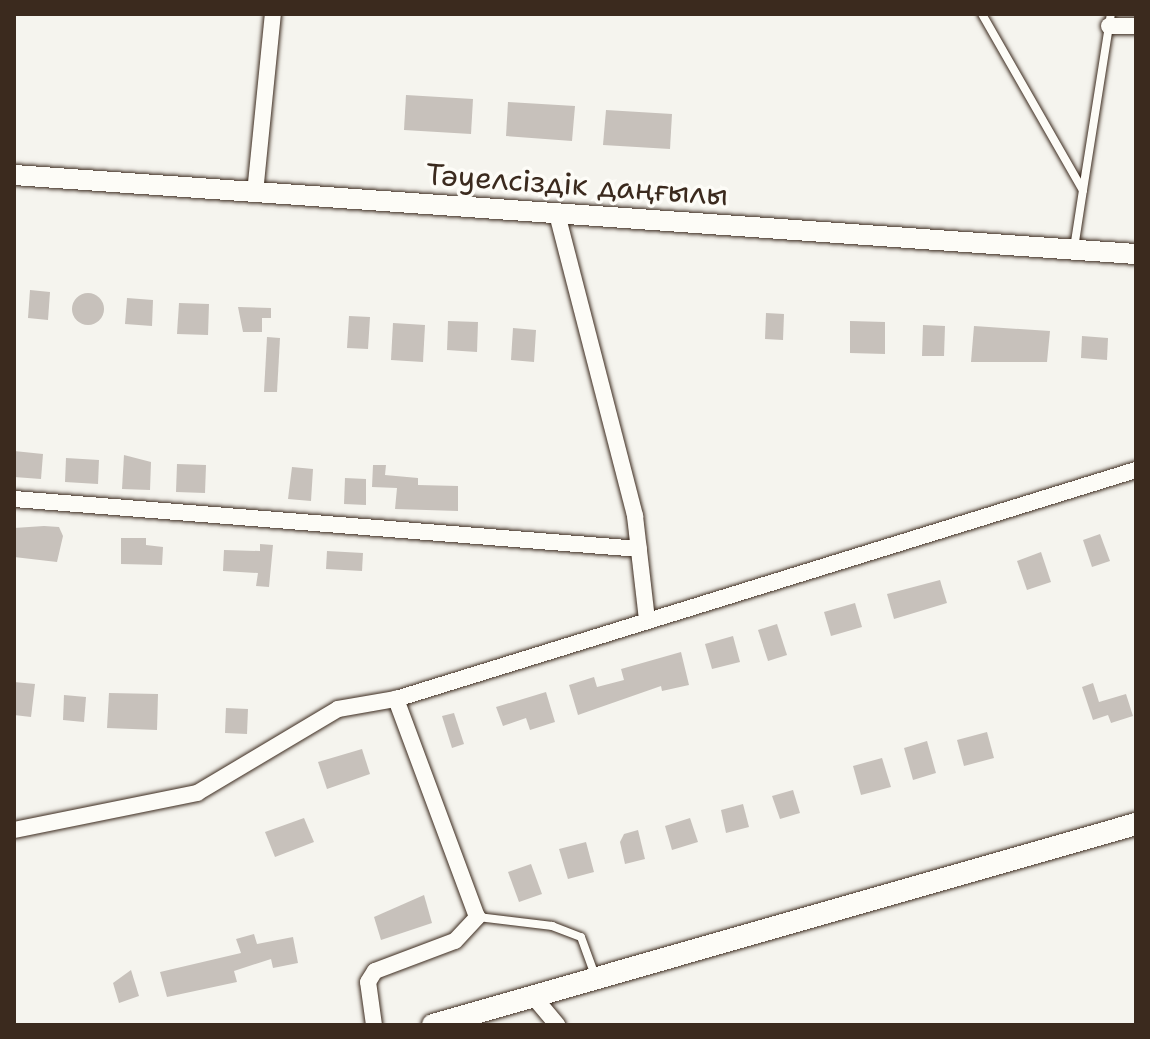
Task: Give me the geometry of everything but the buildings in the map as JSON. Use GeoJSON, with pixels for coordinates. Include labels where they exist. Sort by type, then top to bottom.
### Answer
{"type":"FeatureCollection","features":[{"type":"Feature","properties":{"kind":"main road"},"geometry":{"type":"LineString","coordinates":[[433,1025],[1136,824]]}},
{"type":"Feature","properties":{"kind":"street"},"geometry":{"type":"LineString","coordinates":[[255,193],[273,14]]}},
{"type":"Feature","properties":{"kind":"street"},"geometry":{"type":"LineString","coordinates":[[1110,20],[1136,26]]}},
{"type":"Feature","properties":{"kind":"street","name":"Тәуелсіздік даңғылы"},"geometry":{"type":"LineString","coordinates":[[14,175],[1136,254]]}},
{"type":"Feature","properties":{"kind":"street"},"geometry":{"type":"LineString","coordinates":[[557,214],[639,549],[647,619]]}},
{"type":"Feature","properties":{"kind":"street"},"geometry":{"type":"LineString","coordinates":[[14,830],[197,793],[338,709],[396,699],[1136,470]]}},
{"type":"Feature","properties":{"kind":"street"},"geometry":{"type":"LineString","coordinates":[[14,499],[639,549]]}},
{"type":"Feature","properties":{"kind":"street"},"geometry":{"type":"LineString","coordinates":[[374,1025],[368,982],[375,971],[455,941],[477,917],[396,699]]}},
{"type":"Feature","properties":{"kind":"street"},"geometry":{"type":"LineString","coordinates":[[533,996],[557,1025]]}},
{"type":"Feature","properties":{"kind":"lane"},"geometry":{"type":"LineString","coordinates":[[982,14],[1083,190]]}},
{"type":"Feature","properties":{"kind":"lane"},"geometry":{"type":"LineString","coordinates":[[1073,249],[1110,20]]}},
{"type":"Feature","properties":{"kind":"lane"},"geometry":{"type":"LineString","coordinates":[[477,917],[552,926],[581,937],[596,978]]}}]}
